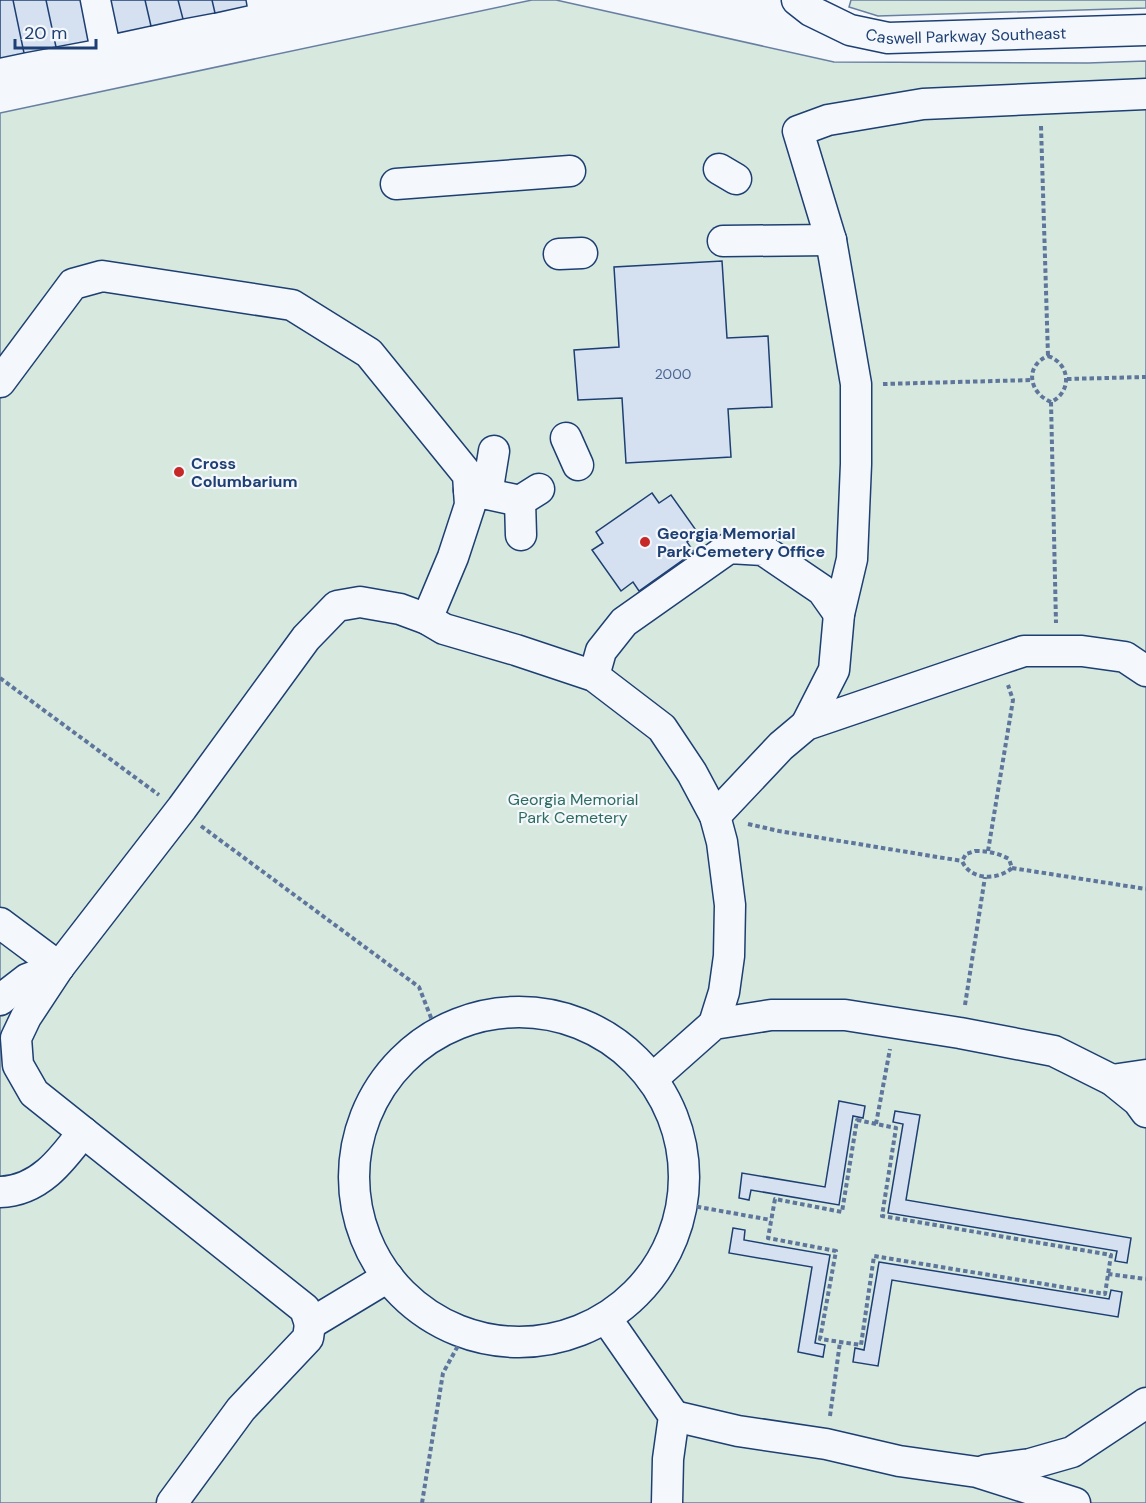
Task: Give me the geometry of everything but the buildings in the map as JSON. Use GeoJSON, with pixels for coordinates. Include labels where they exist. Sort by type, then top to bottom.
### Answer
{"type":"FeatureCollection","features":[{"type":"Feature","properties":{"kind":"street","name":"Caswell Parkway Southeast"},"geometry":{"type":"LineString","coordinates":[[797,0],[812,11],[850,30],[888,38],[1146,30]]}},
{"type":"Feature","properties":{"kind":"street"},"geometry":{"type":"LineString","coordinates":[[806,725],[834,670],[839,614],[852,559],[856,464],[856,384],[831,240],[798,131],[828,120],[923,104],[1146,93]]}},
{"type":"Feature","properties":{"kind":"street"},"geometry":{"type":"LineString","coordinates":[[396,184],[570,171]]}},
{"type":"Feature","properties":{"kind":"street"},"geometry":{"type":"LineString","coordinates":[[733,233],[831,240]]}},
{"type":"Feature","properties":{"kind":"street"},"geometry":{"type":"LineString","coordinates":[[0,382],[74,284],[102,276],[292,305],[401,374],[478,492]]}},
{"type":"Feature","properties":{"kind":"street"},"geometry":{"type":"LineString","coordinates":[[566,438],[578,465]]}},
{"type":"Feature","properties":{"kind":"street"},"geometry":{"type":"LineString","coordinates":[[427,619],[453,557],[470,505],[478,492],[494,451]]}},
{"type":"Feature","properties":{"kind":"street"},"geometry":{"type":"LineString","coordinates":[[478,492],[530,495],[521,535]]}},
{"type":"Feature","properties":{"kind":"street"},"geometry":{"type":"LineString","coordinates":[[594,676],[601,651],[624,622],[729,548],[763,550],[822,590],[839,614]]}},
{"type":"Feature","properties":{"kind":"street"},"geometry":{"type":"LineString","coordinates":[[172,1503],[241,1409],[308,1338],[310,1324],[305,1309],[34,1092],[18,1065],[16,1038],[26,1017],[59,967],[180,810],[306,638],[337,606],[360,602],[400,609],[427,619],[444,629],[594,676],[662,728],[692,773],[715,816],[722,842],[730,905],[729,956],[724,992],[714,1024],[652,1079]]}},
{"type":"Feature","properties":{"kind":"street"},"geometry":{"type":"LineString","coordinates":[[526,628],[538,657]]}},
{"type":"Feature","properties":{"kind":"street"},"geometry":{"type":"LineString","coordinates":[[715,816],[781,746],[806,725],[1000,659],[1024,651],[1082,651],[1125,657],[1146,671]]}},
{"type":"Feature","properties":{"kind":"street"},"geometry":{"type":"LineString","coordinates":[[0,922],[59,967]]}},
{"type":"Feature","properties":{"kind":"street"},"geometry":{"type":"LineString","coordinates":[[0,1000],[27,980],[59,967]]}},
{"type":"Feature","properties":{"kind":"street"},"geometry":{"type":"LineString","coordinates":[[517,1011],[543,1013],[568,1019],[615,1042],[635,1059],[652,1079],[666,1100],[682,1147],[685,1172],[682,1204],[679,1221],[659,1266],[626,1304],[606,1318],[569,1334],[537,1341],[513,1342],[465,1333],[443,1323],[404,1295],[388,1276],[374,1255],[363,1231],[354,1188],[355,1154],[367,1112],[383,1081],[400,1061],[420,1044],[437,1033],[466,1020],[517,1011]]}},
{"type":"Feature","properties":{"kind":"street"},"geometry":{"type":"LineString","coordinates":[[714,1024],[771,1015],[845,1015],[1054,1051],[1112,1080],[1138,1101],[1146,1112]]}},
{"type":"Feature","properties":{"kind":"street"},"geometry":{"type":"LineString","coordinates":[[1112,1080],[1146,1075]]}},
{"type":"Feature","properties":{"kind":"street"},"geometry":{"type":"LineString","coordinates":[[0,1192],[23,1188],[43,1176],[60,1163],[83,1132]]}},
{"type":"Feature","properties":{"kind":"street"},"geometry":{"type":"LineString","coordinates":[[310,1324],[388,1276]]}},
{"type":"Feature","properties":{"kind":"street"},"geometry":{"type":"LineString","coordinates":[[606,1318],[674,1416],[738,1431],[826,1444],[899,1461],[977,1472],[1075,1503]]}},
{"type":"Feature","properties":{"kind":"street"},"geometry":{"type":"LineString","coordinates":[[977,1472],[1030,1464],[1072,1452],[1146,1403]]}},
{"type":"Feature","properties":{"kind":"street"},"geometry":{"type":"LineString","coordinates":[[667,1503],[668,1459],[674,1416]]}},
{"type":"Feature","properties":{"kind":"path"},"geometry":{"type":"LineString","coordinates":[[1040,99],[1048,356]]}},
{"type":"Feature","properties":{"kind":"path"},"geometry":{"type":"LineString","coordinates":[[1048,356],[1057,359],[1065,369],[1067,378],[1065,388],[1058,399],[1051,402],[1043,399],[1035,390],[1032,380],[1034,370],[1040,360],[1048,356]]}},
{"type":"Feature","properties":{"kind":"path"},"geometry":{"type":"LineString","coordinates":[[1067,378],[1146,377]]}},
{"type":"Feature","properties":{"kind":"path"},"geometry":{"type":"LineString","coordinates":[[856,384],[1032,380]]}},
{"type":"Feature","properties":{"kind":"path"},"geometry":{"type":"LineString","coordinates":[[1051,402],[1057,651]]}},
{"type":"Feature","properties":{"kind":"path"},"geometry":{"type":"LineString","coordinates":[[988,851],[1012,700],[1000,659]]}},
{"type":"Feature","properties":{"kind":"path"},"geometry":{"type":"LineString","coordinates":[[0,678],[419,987],[437,1033]]}},
{"type":"Feature","properties":{"kind":"path"},"geometry":{"type":"LineString","coordinates":[[715,816],[779,831],[962,861]]}},
{"type":"Feature","properties":{"kind":"path"},"geometry":{"type":"LineString","coordinates":[[962,861],[966,854],[988,851],[1009,859],[1012,868]]}},
{"type":"Feature","properties":{"kind":"path"},"geometry":{"type":"LineString","coordinates":[[962,861],[965,868],[972,873],[985,877],[1000,876],[1012,868],[1146,889]]}},
{"type":"Feature","properties":{"kind":"path"},"geometry":{"type":"LineString","coordinates":[[960,1033],[985,877]]}},
{"type":"Feature","properties":{"kind":"path"},"geometry":{"type":"LineString","coordinates":[[876,1124],[895,1022]]}},
{"type":"Feature","properties":{"kind":"path"},"geometry":{"type":"LineString","coordinates":[[857,1120],[896,1128],[882,1216],[1111,1255],[1105,1294],[874,1256],[861,1345],[820,1339],[836,1251],[768,1238],[771,1220],[775,1200],[843,1212],[857,1120]]}},
{"type":"Feature","properties":{"kind":"path"},"geometry":{"type":"LineString","coordinates":[[682,1204],[771,1220]]}},
{"type":"Feature","properties":{"kind":"path"},"geometry":{"type":"LineString","coordinates":[[1108,1274],[1146,1280]]}},
{"type":"Feature","properties":{"kind":"path"},"geometry":{"type":"LineString","coordinates":[[422,1503],[443,1373],[465,1333]]}},
{"type":"Feature","properties":{"kind":"path"},"geometry":{"type":"LineString","coordinates":[[826,1444],[840,1342]]}},
{"type":"Feature","properties":{"kind":"green space","name":"Georgia Memorial Park Cemetery"},"geometry":{"type":"Polygon","coordinates":[[[532,0],[556,0],[834,62],[1088,63],[1146,61],[1146,1503],[0,1503],[0,113],[532,0]]]}},
{"type":"Feature","properties":{"kind":"green space"},"geometry":{"type":"Polygon","coordinates":[[[851,0],[1146,0],[1146,8],[878,16],[849,7],[851,0]]]}},
{"type":"Feature","properties":{"kind":"place","name":"Cross Columbarium"},"geometry":{"type":"Point","coordinates":[179,472]}},
{"type":"Feature","properties":{"kind":"place","name":"Georgia Memorial Park Cemetery Office"},"geometry":{"type":"Point","coordinates":[645,542]}}]}
